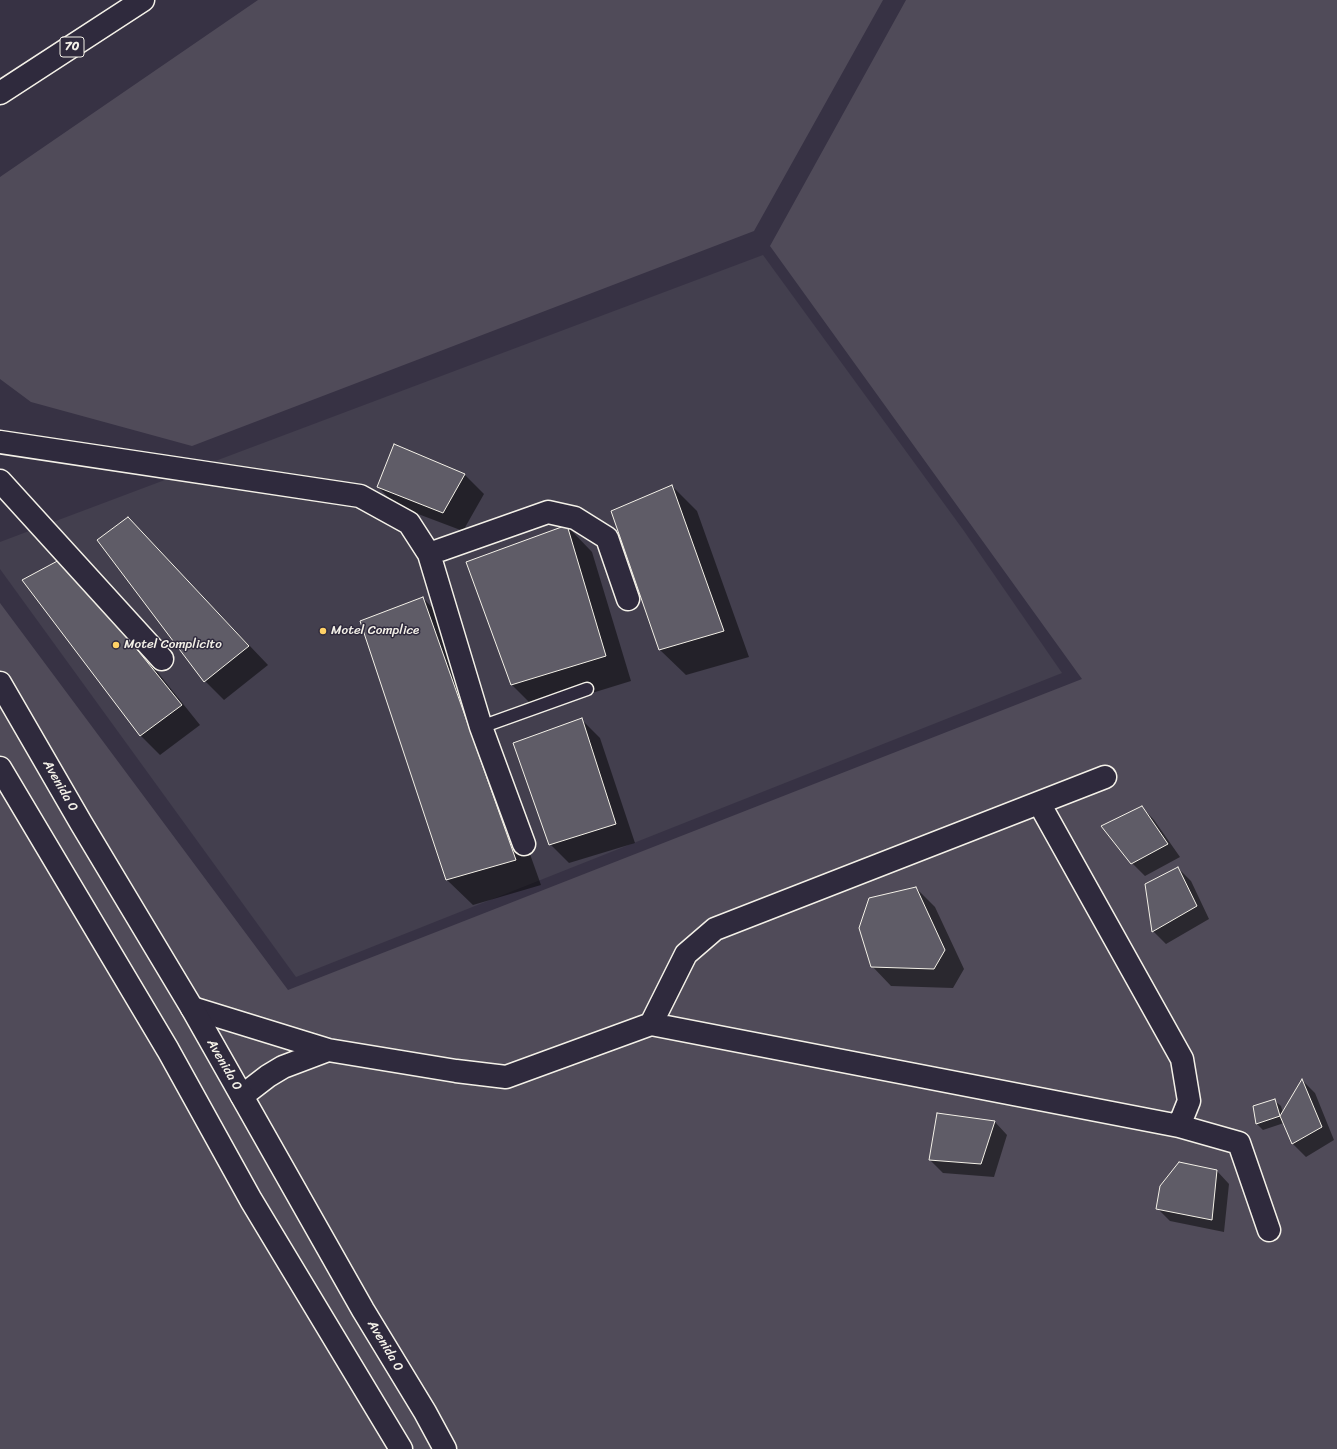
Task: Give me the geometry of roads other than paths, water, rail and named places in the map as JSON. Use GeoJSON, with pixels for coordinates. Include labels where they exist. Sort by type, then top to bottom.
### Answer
{"type":"FeatureCollection","features":[{"type":"Feature","properties":{"kind":"street","name":"70"},"geometry":{"type":"LineString","coordinates":[[0,93],[144,0]]}},
{"type":"Feature","properties":{"kind":"street"},"geometry":{"type":"LineString","coordinates":[[0,442],[360,496],[409,523],[429,554],[481,727],[524,844]]}},
{"type":"Feature","properties":{"kind":"street"},"geometry":{"type":"LineString","coordinates":[[0,480],[162,659]]}},
{"type":"Feature","properties":{"kind":"street"},"geometry":{"type":"LineString","coordinates":[[429,554],[548,512],[575,518],[607,538],[628,599]]}},
{"type":"Feature","properties":{"kind":"street","name":"Avenida 0"},"geometry":{"type":"LineString","coordinates":[[0,683],[81,823],[192,1008],[363,1310],[425,1412],[445,1449]]}},
{"type":"Feature","properties":{"kind":"street"},"geometry":{"type":"LineString","coordinates":[[0,768],[168,1050],[251,1200],[401,1449]]}},
{"type":"Feature","properties":{"kind":"street"},"geometry":{"type":"LineString","coordinates":[[651,1024],[686,954],[715,929],[1105,777]]}},
{"type":"Feature","properties":{"kind":"street"},"geometry":{"type":"LineString","coordinates":[[1040,803],[1182,1059],[1189,1101],[1179,1126]]}},
{"type":"Feature","properties":{"kind":"street"},"geometry":{"type":"LineString","coordinates":[[192,1008],[328,1050],[456,1071],[506,1077],[651,1024],[1179,1126],[1239,1143],[1269,1230]]}},
{"type":"Feature","properties":{"kind":"street"},"geometry":{"type":"LineString","coordinates":[[242,1096],[268,1076],[300,1060],[328,1050]]}},
{"type":"Feature","properties":{"kind":"lane"},"geometry":{"type":"LineString","coordinates":[[481,727],[587,688]]}},
{"type":"Feature","properties":{"kind":"place","name":"Motel Complice"},"geometry":{"type":"Point","coordinates":[323,631]}},
{"type":"Feature","properties":{"kind":"place","name":"Motel Complicito"},"geometry":{"type":"Point","coordinates":[116,645]}}]}
